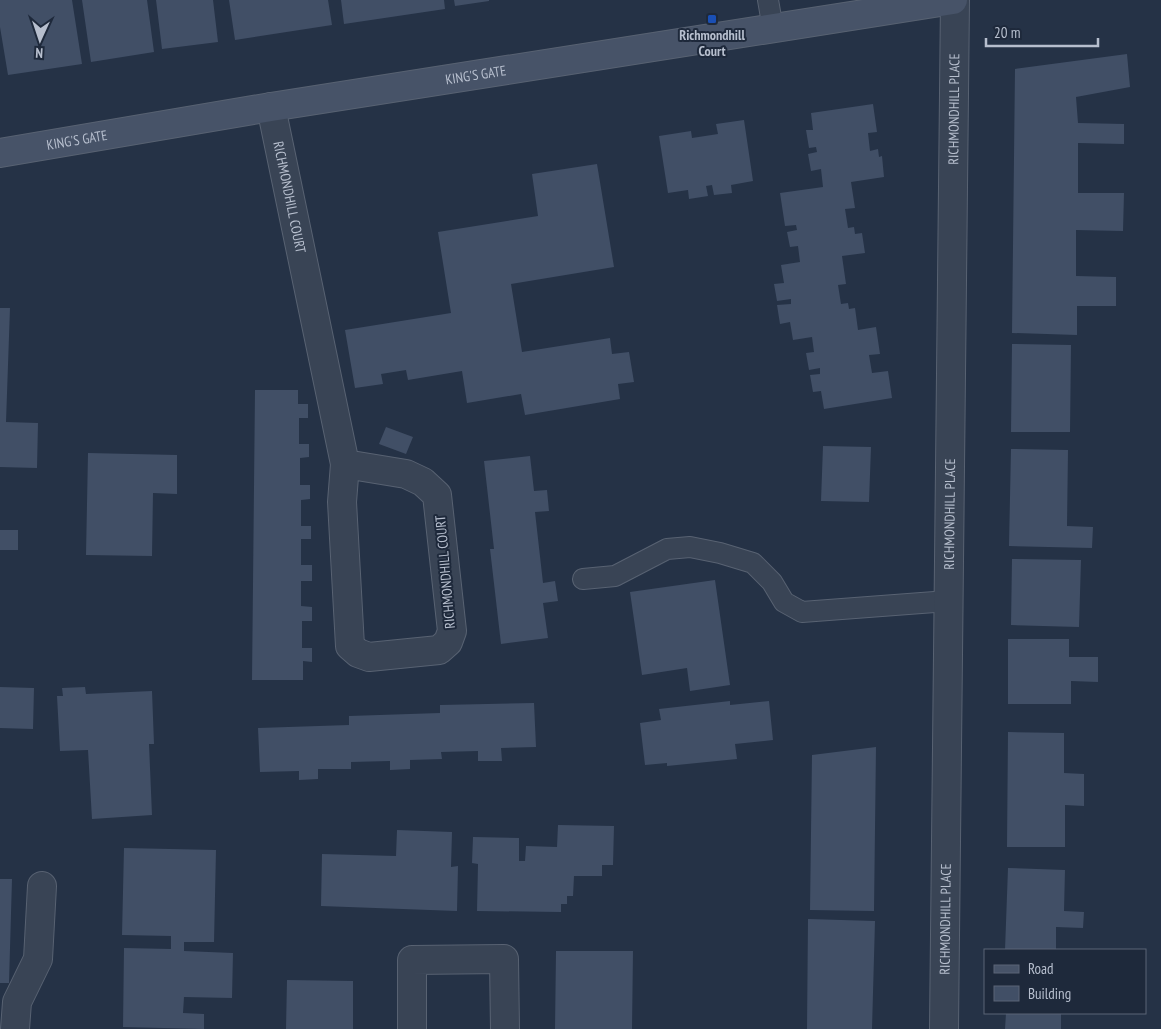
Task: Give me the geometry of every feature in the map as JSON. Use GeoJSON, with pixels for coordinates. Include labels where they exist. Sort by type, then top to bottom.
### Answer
{"type":"FeatureCollection","features":[{"type":"Feature","properties":{"kind":"street","name":"KING'S GATE"},"geometry":{"type":"LineString","coordinates":[[0,153],[271,107],[773,30],[954,0]]}},
{"type":"Feature","properties":{"kind":"street","name":"RICHMONDHILL PLACE"},"geometry":{"type":"LineString","coordinates":[[944,1029],[954,0]]}},
{"type":"Feature","properties":{"kind":"street","name":"RICHMONDHILL COURT"},"geometry":{"type":"LineString","coordinates":[[271,107],[345,464],[342,502],[350,646],[358,654],[369,656],[439,650],[448,642],[452,631],[438,495],[423,482],[406,474],[345,464]]}},
{"type":"Feature","properties":{"kind":"street"},"geometry":{"type":"LineString","coordinates":[[15,1029],[8,1002],[38,959],[42,886]]}},
{"type":"Feature","properties":{"kind":"street"},"geometry":{"type":"LineString","coordinates":[[412,1029],[412,960],[468,959],[504,959],[505,1029]]}},
{"type":"Feature","properties":{"kind":"lane"},"geometry":{"type":"LineString","coordinates":[[768,0],[773,30]]}},
{"type":"Feature","properties":{"kind":"lane"},"geometry":{"type":"LineString","coordinates":[[583,579],[615,576],[667,549],[690,547],[720,553],[753,563],[772,582],[784,602],[802,612],[948,601]]}},
{"type":"Feature","properties":{"kind":"building"},"geometry":{"type":"Polygon","coordinates":[[[0,0],[72,0],[82,64],[8,75],[0,27],[0,0]]]}},
{"type":"Feature","properties":{"kind":"building"},"geometry":{"type":"Polygon","coordinates":[[[82,0],[147,0],[154,52],[91,62],[82,0]]]}},
{"type":"Feature","properties":{"kind":"building"},"geometry":{"type":"Polygon","coordinates":[[[156,0],[213,0],[218,42],[162,49],[156,0]]]}},
{"type":"Feature","properties":{"kind":"building"},"geometry":{"type":"Polygon","coordinates":[[[229,0],[328,0],[332,25],[235,40],[229,0]]]}},
{"type":"Feature","properties":{"kind":"building"},"geometry":{"type":"Polygon","coordinates":[[[341,0],[444,0],[445,9],[344,24],[341,0]]]}},
{"type":"Feature","properties":{"kind":"building"},"geometry":{"type":"Polygon","coordinates":[[[454,0],[489,0],[489,1],[455,6],[454,0]]]}},
{"type":"Feature","properties":{"kind":"building"},"geometry":{"type":"Polygon","coordinates":[[[1127,54],[1130,87],[1076,97],[1078,123],[1124,124],[1124,144],[1078,143],[1078,193],[1124,193],[1123,231],[1076,230],[1076,276],[1116,277],[1116,306],[1077,306],[1077,335],[1012,333],[1015,69],[1127,54]]]}},
{"type":"Feature","properties":{"kind":"building"},"geometry":{"type":"Polygon","coordinates":[[[873,104],[877,132],[868,133],[870,151],[878,149],[879,157],[882,156],[884,177],[851,182],[855,208],[845,209],[848,228],[854,227],[855,234],[862,233],[865,253],[842,256],[846,284],[838,285],[841,304],[848,303],[849,309],[855,308],[858,330],[876,327],[880,354],[869,355],[872,373],[888,371],[892,398],[824,409],[821,391],[813,392],[810,375],[820,374],[820,368],[809,370],[806,353],[814,352],[812,337],[793,340],[790,322],[780,324],[777,305],[791,304],[791,299],[777,301],[774,284],[784,283],[781,265],[800,262],[798,246],[790,247],[787,232],[797,230],[796,225],[785,226],[780,193],[823,187],[821,169],[811,171],[808,154],[817,152],[816,147],[809,148],[806,130],[813,130],[811,113],[873,104]]]}},
{"type":"Feature","properties":{"kind":"building"},"geometry":{"type":"Polygon","coordinates":[[[744,120],[753,181],[731,185],[732,193],[714,195],[712,185],[706,186],[708,196],[689,199],[688,190],[668,193],[659,136],[691,131],[692,138],[718,134],[716,124],[744,120]]]}},
{"type":"Feature","properties":{"kind":"building"},"geometry":{"type":"Polygon","coordinates":[[[597,164],[614,267],[511,284],[522,352],[610,338],[612,354],[629,352],[634,382],[618,384],[620,399],[525,415],[521,394],[467,403],[462,371],[408,380],[406,370],[381,374],[383,384],[355,388],[345,330],[451,313],[438,232],[538,216],[532,174],[597,164]]]}},
{"type":"Feature","properties":{"kind":"building"},"geometry":{"type":"Polygon","coordinates":[[[0,308],[10,308],[6,422],[38,423],[37,468],[0,467],[0,308]]]}},
{"type":"Feature","properties":{"kind":"building"},"geometry":{"type":"Polygon","coordinates":[[[1012,344],[1071,345],[1070,432],[1011,432],[1012,344]]]}},
{"type":"Feature","properties":{"kind":"building"},"geometry":{"type":"Polygon","coordinates":[[[255,390],[298,390],[298,404],[308,404],[308,418],[299,418],[299,444],[309,444],[309,457],[300,458],[300,485],[310,485],[310,499],[301,500],[301,526],[311,526],[311,539],[301,539],[301,565],[312,565],[312,581],[301,581],[301,606],[312,607],[312,621],[302,621],[302,648],[312,648],[312,662],[303,661],[303,680],[252,680],[255,390]]]}},
{"type":"Feature","properties":{"kind":"building"},"geometry":{"type":"Polygon","coordinates":[[[386,427],[413,437],[406,454],[379,444],[386,427]]]}},
{"type":"Feature","properties":{"kind":"building"},"geometry":{"type":"Polygon","coordinates":[[[823,446],[871,447],[869,502],[821,501],[823,446]]]}},
{"type":"Feature","properties":{"kind":"building"},"geometry":{"type":"Polygon","coordinates":[[[1011,449],[1068,450],[1067,526],[1093,527],[1092,548],[1009,546],[1011,449]]]}},
{"type":"Feature","properties":{"kind":"building"},"geometry":{"type":"Polygon","coordinates":[[[88,453],[177,455],[177,494],[153,493],[152,556],[86,555],[88,453]]]}},
{"type":"Feature","properties":{"kind":"building"},"geometry":{"type":"Polygon","coordinates":[[[530,456],[534,491],[547,490],[549,511],[535,512],[543,583],[555,581],[558,601],[543,603],[548,638],[501,644],[490,549],[494,549],[484,461],[530,456]]]}},
{"type":"Feature","properties":{"kind":"building"},"geometry":{"type":"Polygon","coordinates":[[[0,530],[18,530],[18,550],[0,550],[0,530]]]}},
{"type":"Feature","properties":{"kind":"building"},"geometry":{"type":"Polygon","coordinates":[[[1012,559],[1081,560],[1079,627],[1011,625],[1012,559]]]}},
{"type":"Feature","properties":{"kind":"building"},"geometry":{"type":"Polygon","coordinates":[[[715,580],[730,685],[690,691],[687,668],[642,675],[630,592],[715,580]]]}},
{"type":"Feature","properties":{"kind":"building"},"geometry":{"type":"Polygon","coordinates":[[[1008,639],[1069,639],[1069,657],[1098,657],[1098,682],[1071,681],[1071,704],[1008,704],[1008,639]]]}},
{"type":"Feature","properties":{"kind":"building"},"geometry":{"type":"Polygon","coordinates":[[[0,687],[34,688],[33,729],[0,728],[0,687]]]}},
{"type":"Feature","properties":{"kind":"building"},"geometry":{"type":"Polygon","coordinates":[[[85,687],[86,694],[152,691],[154,744],[149,744],[152,815],[92,819],[88,750],[60,751],[57,696],[63,696],[62,688],[85,687]]]}},
{"type":"Feature","properties":{"kind":"building"},"geometry":{"type":"Polygon","coordinates":[[[730,701],[730,705],[769,701],[773,740],[735,744],[737,759],[667,766],[667,763],[645,765],[640,723],[661,720],[659,709],[730,701]]]}},
{"type":"Feature","properties":{"kind":"building"},"geometry":{"type":"Polygon","coordinates":[[[534,703],[536,747],[501,748],[502,761],[478,761],[478,751],[441,752],[442,759],[410,760],[410,769],[390,770],[390,761],[351,762],[351,769],[318,769],[318,779],[299,780],[299,771],[260,772],[258,728],[349,725],[349,716],[440,713],[440,705],[534,703]]]}},
{"type":"Feature","properties":{"kind":"building"},"geometry":{"type":"Polygon","coordinates":[[[1008,732],[1064,733],[1064,773],[1084,774],[1084,806],[1065,805],[1065,847],[1007,847],[1008,732]]]}},
{"type":"Feature","properties":{"kind":"building"},"geometry":{"type":"Polygon","coordinates":[[[876,747],[874,911],[810,910],[812,755],[876,747]]]}},
{"type":"Feature","properties":{"kind":"building"},"geometry":{"type":"Polygon","coordinates":[[[558,825],[614,826],[613,865],[602,865],[602,876],[574,876],[573,896],[567,896],[567,904],[561,904],[561,912],[477,911],[478,864],[472,863],[473,837],[519,838],[519,861],[525,861],[526,846],[557,847],[558,825]]]}},
{"type":"Feature","properties":{"kind":"building"},"geometry":{"type":"Polygon","coordinates":[[[397,830],[452,832],[451,867],[458,866],[457,911],[321,906],[322,854],[396,856],[397,830]]]}},
{"type":"Feature","properties":{"kind":"building"},"geometry":{"type":"Polygon","coordinates":[[[124,848],[216,850],[214,942],[184,942],[184,951],[233,953],[232,998],[184,997],[183,1013],[204,1014],[204,1029],[123,1027],[124,948],[171,949],[171,936],[122,935],[124,848]]]}},
{"type":"Feature","properties":{"kind":"building"},"geometry":{"type":"Polygon","coordinates":[[[1008,868],[1065,870],[1064,911],[1084,912],[1083,928],[1056,927],[1056,949],[1005,949],[1008,868]]]}},
{"type":"Feature","properties":{"kind":"building"},"geometry":{"type":"Polygon","coordinates":[[[0,879],[12,879],[9,983],[0,983],[0,879]]]}},
{"type":"Feature","properties":{"kind":"building"},"geometry":{"type":"Polygon","coordinates":[[[808,919],[875,921],[872,1029],[807,1029],[808,919]]]}},
{"type":"Feature","properties":{"kind":"building"},"geometry":{"type":"Polygon","coordinates":[[[556,951],[633,951],[632,1029],[555,1029],[556,951]]]}},
{"type":"Feature","properties":{"kind":"building"},"geometry":{"type":"Polygon","coordinates":[[[287,980],[353,981],[353,1029],[286,1029],[287,980]]]}},
{"type":"Feature","properties":{"kind":"building"},"geometry":{"type":"Polygon","coordinates":[[[1006,1014],[1061,1014],[1061,1029],[1005,1029],[1006,1014]]]}},
{"type":"Feature","properties":{"kind":"place","name":"Richmondhill Court"},"geometry":{"type":"Point","coordinates":[712,19]}}]}
